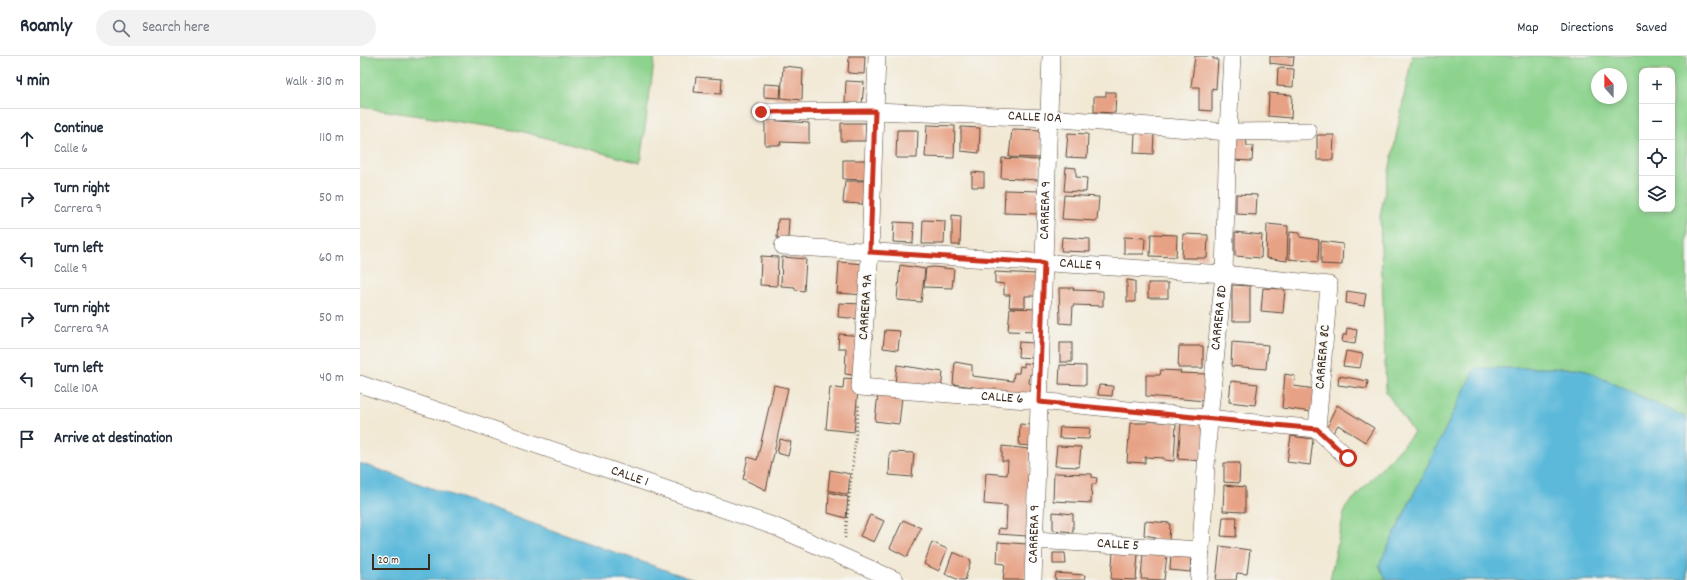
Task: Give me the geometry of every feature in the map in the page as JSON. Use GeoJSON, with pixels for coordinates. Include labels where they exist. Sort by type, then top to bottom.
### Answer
{"type":"FeatureCollection","features":[{"type":"Feature","properties":{"kind":"street","name":"CARRERA 9A"},"geometry":{"type":"LineString","coordinates":[[860,386],[870,252],[877,56]]}},
{"type":"Feature","properties":{"kind":"street","name":"CARRERA 9"},"geometry":{"type":"LineString","coordinates":[[1033,580],[1051,56]]}},
{"type":"Feature","properties":{"kind":"street","name":"CARRERA 8D"},"geometry":{"type":"LineString","coordinates":[[1199,580],[1209,419],[1224,274],[1228,132],[1232,56]]}},
{"type":"Feature","properties":{"kind":"street","name":"CALLE 10A"},"geometry":{"type":"LineString","coordinates":[[761,112],[875,111],[1048,118],[1228,132],[1308,131]]}},
{"type":"Feature","properties":{"kind":"street","name":"CALLE 9"},"geometry":{"type":"LineString","coordinates":[[783,246],[1224,274],[1329,285]]}},
{"type":"Feature","properties":{"kind":"street","name":"CARRERA 8C"},"geometry":{"type":"LineString","coordinates":[[1317,429],[1329,285]]}},
{"type":"Feature","properties":{"kind":"street","name":"CALLE 1"},"geometry":{"type":"LineString","coordinates":[[360,384],[776,527],[895,580]]}},
{"type":"Feature","properties":{"kind":"street","name":"CALLE 6"},"geometry":{"type":"LineString","coordinates":[[860,386],[1317,429]]}},
{"type":"Feature","properties":{"kind":"street"},"geometry":{"type":"LineString","coordinates":[[1317,429],[1348,458]]}},
{"type":"Feature","properties":{"kind":"street","name":"CALLE 5"},"geometry":{"type":"LineString","coordinates":[[1034,540],[1201,550]]}},
{"type":"Feature","properties":{"kind":"path"},"geometry":{"type":"LineString","coordinates":[[843,557],[860,386]]}},
{"type":"Feature","properties":{"kind":"green space"},"geometry":{"type":"Polygon","coordinates":[[[360,56],[655,56],[640,163],[520,131],[360,107],[360,56]]]}},
{"type":"Feature","properties":{"kind":"green space"},"geometry":{"type":"Polygon","coordinates":[[[1412,56],[1687,56],[1687,580],[1330,580],[1345,508],[1414,433],[1386,392],[1380,217],[1412,56]]]}},
{"type":"Feature","properties":{"kind":"water"},"geometry":{"type":"Polygon","coordinates":[[[1475,368],[1580,368],[1687,418],[1687,580],[1386,580],[1379,565],[1475,368]]]}},
{"type":"Feature","properties":{"kind":"water"},"geometry":{"type":"Polygon","coordinates":[[[360,463],[694,580],[360,580],[360,463]]]}},
{"type":"Feature","properties":{"kind":"building"},"geometry":{"type":"Polygon","coordinates":[[[849,56],[865,56],[864,74],[848,73],[849,56]]]}},
{"type":"Feature","properties":{"kind":"building"},"geometry":{"type":"Polygon","coordinates":[[[1195,56],[1213,56],[1213,59],[1218,59],[1216,89],[1212,88],[1212,111],[1199,110],[1199,87],[1191,87],[1195,56]]]}},
{"type":"Feature","properties":{"kind":"building"},"geometry":{"type":"Polygon","coordinates":[[[1270,56],[1294,56],[1293,66],[1270,63],[1270,56]]]}},
{"type":"Feature","properties":{"kind":"building"},"geometry":{"type":"Polygon","coordinates":[[[783,66],[803,68],[802,100],[781,98],[783,66]]]}},
{"type":"Feature","properties":{"kind":"building"},"geometry":{"type":"Polygon","coordinates":[[[1278,68],[1294,69],[1293,87],[1277,86],[1278,68]]]}},
{"type":"Feature","properties":{"kind":"building"},"geometry":{"type":"Polygon","coordinates":[[[696,77],[722,79],[721,94],[694,92],[696,77]]]}},
{"type":"Feature","properties":{"kind":"building"},"geometry":{"type":"Polygon","coordinates":[[[846,81],[864,82],[862,104],[845,102],[846,81]]]}},
{"type":"Feature","properties":{"kind":"building"},"geometry":{"type":"Polygon","coordinates":[[[764,84],[781,85],[780,98],[764,97],[764,84]]]}},
{"type":"Feature","properties":{"kind":"building"},"geometry":{"type":"Polygon","coordinates":[[[1106,92],[1116,92],[1115,113],[1094,112],[1094,96],[1106,96],[1106,92]]]}},
{"type":"Feature","properties":{"kind":"building"},"geometry":{"type":"Polygon","coordinates":[[[1269,93],[1292,95],[1291,118],[1268,116],[1269,93]]]}},
{"type":"Feature","properties":{"kind":"building"},"geometry":{"type":"Polygon","coordinates":[[[765,120],[809,123],[809,143],[780,142],[781,145],[765,145],[765,120]]]}},
{"type":"Feature","properties":{"kind":"building"},"geometry":{"type":"Polygon","coordinates":[[[841,123],[866,123],[865,141],[841,141],[841,123]]]}},
{"type":"Feature","properties":{"kind":"building"},"geometry":{"type":"Polygon","coordinates":[[[927,125],[955,126],[954,158],[925,157],[927,125]]]}},
{"type":"Feature","properties":{"kind":"building"},"geometry":{"type":"Polygon","coordinates":[[[961,127],[980,128],[979,153],[961,151],[961,127]]]}},
{"type":"Feature","properties":{"kind":"building"},"geometry":{"type":"Polygon","coordinates":[[[1012,129],[1042,130],[1040,158],[1009,157],[1012,129]]]}},
{"type":"Feature","properties":{"kind":"building"},"geometry":{"type":"Polygon","coordinates":[[[897,130],[918,130],[917,158],[896,158],[897,130]]]}},
{"type":"Feature","properties":{"kind":"building"},"geometry":{"type":"Polygon","coordinates":[[[1068,133],[1088,134],[1087,158],[1066,157],[1068,133]]]}},
{"type":"Feature","properties":{"kind":"building"},"geometry":{"type":"Polygon","coordinates":[[[1135,133],[1154,134],[1153,154],[1134,153],[1135,133]]]}},
{"type":"Feature","properties":{"kind":"building"},"geometry":{"type":"Polygon","coordinates":[[[1234,135],[1246,135],[1247,146],[1253,146],[1252,161],[1233,160],[1234,135]]]}},
{"type":"Feature","properties":{"kind":"building"},"geometry":{"type":"Polygon","coordinates":[[[1317,135],[1334,135],[1333,160],[1317,160],[1317,135]]]}},
{"type":"Feature","properties":{"kind":"building"},"geometry":{"type":"Polygon","coordinates":[[[1002,158],[1040,160],[1039,180],[1001,178],[1002,158]]]}},
{"type":"Feature","properties":{"kind":"building"},"geometry":{"type":"Polygon","coordinates":[[[843,160],[865,160],[865,180],[843,179],[843,160]]]}},
{"type":"Feature","properties":{"kind":"building"},"geometry":{"type":"Polygon","coordinates":[[[1066,167],[1076,168],[1076,177],[1087,178],[1086,192],[1064,191],[1066,167]]]}},
{"type":"Feature","properties":{"kind":"building"},"geometry":{"type":"Polygon","coordinates":[[[972,172],[984,173],[984,187],[972,187],[972,172]]]}},
{"type":"Feature","properties":{"kind":"building"},"geometry":{"type":"Polygon","coordinates":[[[845,181],[865,181],[863,204],[843,203],[845,181]]]}},
{"type":"Feature","properties":{"kind":"building"},"geometry":{"type":"Polygon","coordinates":[[[1005,190],[1039,191],[1038,214],[1004,213],[1005,190]]]}},
{"type":"Feature","properties":{"kind":"building"},"geometry":{"type":"Polygon","coordinates":[[[1236,194],[1257,195],[1256,215],[1236,214],[1236,194]]]}},
{"type":"Feature","properties":{"kind":"building"},"geometry":{"type":"Polygon","coordinates":[[[1064,195],[1099,197],[1097,221],[1062,219],[1064,195]]]}},
{"type":"Feature","properties":{"kind":"building"},"geometry":{"type":"Polygon","coordinates":[[[952,215],[961,216],[960,245],[952,245],[952,215]]]}},
{"type":"Feature","properties":{"kind":"building"},"geometry":{"type":"Polygon","coordinates":[[[778,219],[789,219],[788,238],[777,238],[778,219]]]}},
{"type":"Feature","properties":{"kind":"building"},"geometry":{"type":"Polygon","coordinates":[[[923,220],[945,221],[944,244],[922,244],[923,220]]]}},
{"type":"Feature","properties":{"kind":"building"},"geometry":{"type":"Polygon","coordinates":[[[894,222],[914,223],[913,243],[893,242],[894,222]]]}},
{"type":"Feature","properties":{"kind":"building"},"geometry":{"type":"Polygon","coordinates":[[[1267,224],[1288,226],[1287,261],[1266,258],[1267,224]]]}},
{"type":"Feature","properties":{"kind":"building"},"geometry":{"type":"Polygon","coordinates":[[[1235,232],[1262,235],[1261,258],[1235,256],[1235,232]]]}},
{"type":"Feature","properties":{"kind":"building"},"geometry":{"type":"Polygon","coordinates":[[[1290,232],[1300,233],[1300,237],[1319,240],[1318,262],[1289,259],[1290,232]]]}},
{"type":"Feature","properties":{"kind":"building"},"geometry":{"type":"Polygon","coordinates":[[[1151,234],[1177,235],[1176,257],[1150,256],[1151,234]]]}},
{"type":"Feature","properties":{"kind":"building"},"geometry":{"type":"Polygon","coordinates":[[[1183,234],[1208,235],[1207,258],[1182,258],[1183,234]]]}},
{"type":"Feature","properties":{"kind":"building"},"geometry":{"type":"Polygon","coordinates":[[[1062,237],[1090,239],[1090,252],[1061,251],[1062,237]]]}},
{"type":"Feature","properties":{"kind":"building"},"geometry":{"type":"Polygon","coordinates":[[[1124,237],[1145,238],[1144,254],[1124,254],[1124,237]]]}},
{"type":"Feature","properties":{"kind":"building"},"geometry":{"type":"Polygon","coordinates":[[[1321,241],[1343,244],[1342,265],[1321,264],[1321,241]]]}},
{"type":"Feature","properties":{"kind":"building"},"geometry":{"type":"Polygon","coordinates":[[[761,256],[778,257],[777,286],[760,285],[761,256]]]}},
{"type":"Feature","properties":{"kind":"building"},"geometry":{"type":"Polygon","coordinates":[[[782,257],[806,259],[804,291],[795,290],[795,287],[781,286],[782,257]]]}},
{"type":"Feature","properties":{"kind":"building"},"geometry":{"type":"Polygon","coordinates":[[[839,262],[865,264],[865,295],[837,293],[839,262]]]}},
{"type":"Feature","properties":{"kind":"building"},"geometry":{"type":"Polygon","coordinates":[[[900,265],[925,269],[921,302],[897,300],[900,265]]]}},
{"type":"Feature","properties":{"kind":"building"},"geometry":{"type":"Polygon","coordinates":[[[933,267],[954,269],[952,288],[924,287],[926,268],[933,267]]]}},
{"type":"Feature","properties":{"kind":"building"},"geometry":{"type":"Polygon","coordinates":[[[995,272],[1037,274],[1036,296],[1025,296],[1025,307],[1009,307],[1010,295],[1004,295],[1004,284],[995,283],[995,272]]]}},
{"type":"Feature","properties":{"kind":"building"},"geometry":{"type":"Polygon","coordinates":[[[1127,280],[1135,281],[1135,302],[1127,302],[1127,280]]]}},
{"type":"Feature","properties":{"kind":"building"},"geometry":{"type":"Polygon","coordinates":[[[1148,283],[1168,283],[1168,298],[1148,298],[1148,283]]]}},
{"type":"Feature","properties":{"kind":"building"},"geometry":{"type":"Polygon","coordinates":[[[1232,285],[1250,286],[1250,321],[1232,321],[1232,285]]]}},
{"type":"Feature","properties":{"kind":"building"},"geometry":{"type":"Polygon","coordinates":[[[1059,288],[1103,291],[1103,306],[1073,305],[1072,324],[1060,323],[1059,288]]]}},
{"type":"Feature","properties":{"kind":"building"},"geometry":{"type":"Polygon","coordinates":[[[1263,288],[1285,289],[1283,313],[1261,311],[1263,288]]]}},
{"type":"Feature","properties":{"kind":"building"},"geometry":{"type":"Polygon","coordinates":[[[1347,291],[1366,294],[1364,306],[1346,303],[1347,291]]]}},
{"type":"Feature","properties":{"kind":"building"},"geometry":{"type":"Polygon","coordinates":[[[839,303],[862,304],[861,319],[838,317],[839,303]]]}},
{"type":"Feature","properties":{"kind":"building"},"geometry":{"type":"Polygon","coordinates":[[[1010,308],[1037,309],[1036,332],[1008,331],[1010,308]]]}},
{"type":"Feature","properties":{"kind":"building"},"geometry":{"type":"Polygon","coordinates":[[[1347,328],[1357,330],[1355,344],[1342,342],[1343,335],[1346,335],[1347,328]]]}},
{"type":"Feature","properties":{"kind":"building"},"geometry":{"type":"Polygon","coordinates":[[[885,330],[900,331],[898,350],[883,348],[885,330]]]}},
{"type":"Feature","properties":{"kind":"building"},"geometry":{"type":"Polygon","coordinates":[[[839,334],[862,336],[859,376],[845,374],[846,348],[838,348],[839,334]]]}},
{"type":"Feature","properties":{"kind":"building"},"geometry":{"type":"Polygon","coordinates":[[[1019,342],[1035,343],[1034,358],[1018,357],[1019,342]]]}},
{"type":"Feature","properties":{"kind":"building"},"geometry":{"type":"Polygon","coordinates":[[[1232,342],[1268,345],[1266,369],[1231,366],[1232,342]]]}},
{"type":"Feature","properties":{"kind":"building"},"geometry":{"type":"Polygon","coordinates":[[[1060,343],[1072,343],[1072,362],[1060,362],[1060,343]]]}},
{"type":"Feature","properties":{"kind":"building"},"geometry":{"type":"Polygon","coordinates":[[[1179,346],[1203,346],[1203,368],[1178,368],[1179,346]]]}},
{"type":"Feature","properties":{"kind":"building"},"geometry":{"type":"Polygon","coordinates":[[[1346,351],[1363,354],[1360,368],[1343,366],[1346,351]]]}},
{"type":"Feature","properties":{"kind":"building"},"geometry":{"type":"Polygon","coordinates":[[[955,362],[972,365],[972,376],[1013,381],[1014,373],[1019,373],[1020,366],[1024,367],[1024,363],[1034,364],[1033,374],[1030,374],[1029,383],[1032,384],[1033,396],[953,384],[955,362]]]}},
{"type":"Feature","properties":{"kind":"building"},"geometry":{"type":"Polygon","coordinates":[[[897,365],[943,372],[941,391],[895,384],[897,365]]]}},
{"type":"Feature","properties":{"kind":"building"},"geometry":{"type":"Polygon","coordinates":[[[1060,365],[1086,366],[1086,385],[1059,384],[1060,365]]]}},
{"type":"Feature","properties":{"kind":"building"},"geometry":{"type":"Polygon","coordinates":[[[1161,370],[1181,371],[1180,373],[1206,374],[1206,401],[1146,396],[1146,375],[1160,375],[1161,370]]]}},
{"type":"Feature","properties":{"kind":"building"},"geometry":{"type":"Polygon","coordinates":[[[1285,374],[1295,376],[1294,386],[1315,389],[1312,412],[1282,408],[1285,374]]]}},
{"type":"Feature","properties":{"kind":"building"},"geometry":{"type":"Polygon","coordinates":[[[1339,376],[1368,381],[1367,389],[1338,385],[1339,376]]]}},
{"type":"Feature","properties":{"kind":"building"},"geometry":{"type":"Polygon","coordinates":[[[844,378],[856,379],[858,390],[854,432],[826,429],[830,387],[843,389],[844,378]]]}},
{"type":"Feature","properties":{"kind":"building"},"geometry":{"type":"Polygon","coordinates":[[[1231,381],[1258,384],[1255,405],[1229,402],[1231,381]]]}},
{"type":"Feature","properties":{"kind":"building"},"geometry":{"type":"Polygon","coordinates":[[[774,385],[788,388],[766,490],[743,479],[748,457],[757,460],[774,385]]]}},
{"type":"Feature","properties":{"kind":"building"},"geometry":{"type":"Polygon","coordinates":[[[1099,385],[1113,386],[1112,396],[1098,395],[1099,385]]]}},
{"type":"Feature","properties":{"kind":"building"},"geometry":{"type":"Polygon","coordinates":[[[878,393],[902,397],[899,424],[875,421],[878,393]]]}},
{"type":"Feature","properties":{"kind":"building"},"geometry":{"type":"Polygon","coordinates":[[[1337,405],[1374,428],[1365,442],[1338,425],[1333,433],[1325,429],[1331,422],[1329,421],[1337,405]]]}},
{"type":"Feature","properties":{"kind":"building"},"geometry":{"type":"Polygon","coordinates":[[[1148,421],[1176,423],[1174,461],[1164,460],[1164,458],[1145,457],[1145,463],[1127,462],[1130,423],[1148,423],[1148,421]]]}},
{"type":"Feature","properties":{"kind":"building"},"geometry":{"type":"Polygon","coordinates":[[[1181,423],[1205,424],[1202,461],[1178,459],[1181,423]]]}},
{"type":"Feature","properties":{"kind":"building"},"geometry":{"type":"Polygon","coordinates":[[[1020,424],[1032,425],[1031,446],[1019,445],[1020,424]]]}},
{"type":"Feature","properties":{"kind":"building"},"geometry":{"type":"Polygon","coordinates":[[[1060,427],[1090,428],[1089,439],[1059,438],[1060,427]]]}},
{"type":"Feature","properties":{"kind":"building"},"geometry":{"type":"Polygon","coordinates":[[[1291,436],[1313,439],[1310,465],[1287,462],[1291,436]]]}},
{"type":"Feature","properties":{"kind":"building"},"geometry":{"type":"Polygon","coordinates":[[[780,439],[791,442],[788,456],[777,453],[780,439]]]}},
{"type":"Feature","properties":{"kind":"building"},"geometry":{"type":"Polygon","coordinates":[[[1002,446],[1029,449],[1027,536],[998,534],[999,528],[1006,529],[1007,506],[984,504],[986,473],[1007,475],[1008,461],[1002,461],[1002,446]]]}},
{"type":"Feature","properties":{"kind":"building"},"geometry":{"type":"Polygon","coordinates":[[[1057,446],[1081,447],[1079,467],[1055,466],[1057,446]]]}},
{"type":"Feature","properties":{"kind":"building"},"geometry":{"type":"Polygon","coordinates":[[[890,452],[914,453],[912,477],[889,475],[890,452]]]}},
{"type":"Feature","properties":{"kind":"building"},"geometry":{"type":"Polygon","coordinates":[[[1224,463],[1240,463],[1239,483],[1224,482],[1224,463]]]}},
{"type":"Feature","properties":{"kind":"building"},"geometry":{"type":"Polygon","coordinates":[[[830,470],[850,474],[848,495],[828,490],[830,470]]]}},
{"type":"Feature","properties":{"kind":"building"},"geometry":{"type":"Polygon","coordinates":[[[1054,473],[1092,474],[1092,477],[1097,478],[1096,484],[1092,484],[1091,503],[1053,501],[1054,473]]]}},
{"type":"Feature","properties":{"kind":"building"},"geometry":{"type":"Polygon","coordinates":[[[1224,485],[1245,487],[1245,512],[1223,511],[1224,485]]]}},
{"type":"Feature","properties":{"kind":"building"},"geometry":{"type":"Polygon","coordinates":[[[829,492],[848,497],[846,518],[828,513],[829,492]]]}},
{"type":"Feature","properties":{"kind":"building"},"geometry":{"type":"Polygon","coordinates":[[[1053,512],[1073,514],[1073,532],[1053,530],[1053,512]]]}},
{"type":"Feature","properties":{"kind":"building"},"geometry":{"type":"Polygon","coordinates":[[[870,515],[884,521],[874,542],[860,536],[870,515]]]}},
{"type":"Feature","properties":{"kind":"building"},"geometry":{"type":"Polygon","coordinates":[[[1223,517],[1237,517],[1236,537],[1221,536],[1223,517]]]}},
{"type":"Feature","properties":{"kind":"building"},"geometry":{"type":"Polygon","coordinates":[[[903,520],[921,528],[907,557],[890,548],[903,520]]]}},
{"type":"Feature","properties":{"kind":"building"},"geometry":{"type":"Polygon","coordinates":[[[1145,521],[1170,523],[1169,541],[1155,539],[1155,537],[1144,535],[1145,521]]]}},
{"type":"Feature","properties":{"kind":"building"},"geometry":{"type":"Polygon","coordinates":[[[932,542],[947,549],[939,571],[924,564],[932,542]]]}},
{"type":"Feature","properties":{"kind":"building"},"geometry":{"type":"Polygon","coordinates":[[[998,542],[1027,544],[1025,580],[1003,580],[1005,564],[997,563],[998,542]]]}},
{"type":"Feature","properties":{"kind":"building"},"geometry":{"type":"Polygon","coordinates":[[[1220,546],[1250,550],[1247,574],[1237,573],[1236,580],[1216,580],[1220,546]]]}},
{"type":"Feature","properties":{"kind":"building"},"geometry":{"type":"Polygon","coordinates":[[[953,552],[971,560],[965,580],[959,580],[945,574],[953,552]]]}},
{"type":"Feature","properties":{"kind":"building"},"geometry":{"type":"Polygon","coordinates":[[[1113,552],[1138,554],[1136,580],[1111,579],[1113,552]]]}},
{"type":"Feature","properties":{"kind":"building"},"geometry":{"type":"Polygon","coordinates":[[[1053,553],[1065,553],[1066,564],[1053,564],[1053,553]]]}},
{"type":"Feature","properties":{"kind":"building"},"geometry":{"type":"Polygon","coordinates":[[[1143,553],[1167,555],[1164,580],[1141,579],[1143,553]]]}},
{"type":"Feature","properties":{"kind":"building"},"geometry":{"type":"Polygon","coordinates":[[[1171,553],[1191,554],[1190,572],[1170,570],[1171,553]]]}},
{"type":"Feature","properties":{"kind":"building"},"geometry":{"type":"Polygon","coordinates":[[[1056,573],[1085,575],[1084,580],[1055,580],[1056,573]]]}},
{"type":"Feature","properties":{"kind":"route"},"geometry":{"type":"LineString","coordinates":[[761,112],[875,111],[870,252],[1044,263],[1039,402],[1317,429],[1348,458]]}}]}
